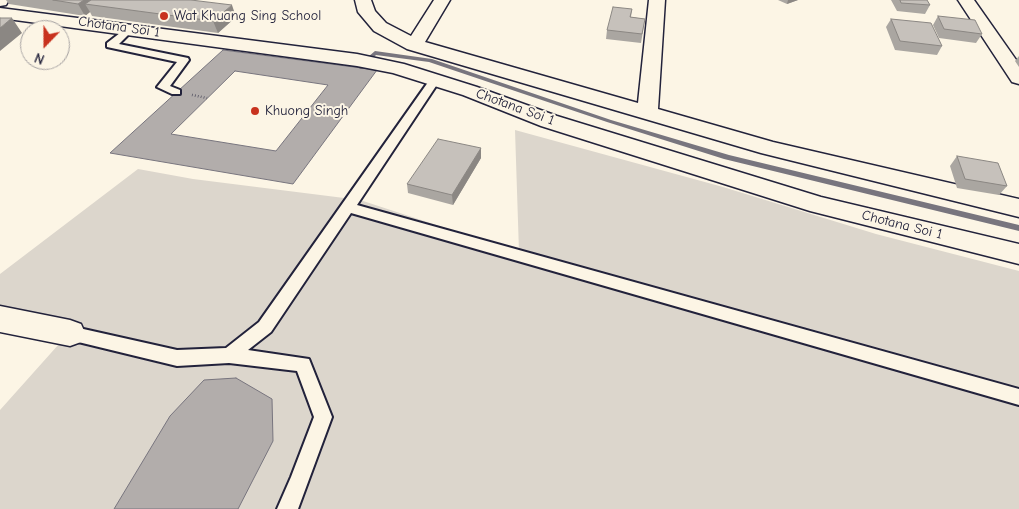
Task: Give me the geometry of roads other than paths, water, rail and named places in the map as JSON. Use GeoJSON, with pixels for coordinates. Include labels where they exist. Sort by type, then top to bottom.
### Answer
{"type":"FeatureCollection","features":[{"type":"Feature","properties":{"kind":"street"},"geometry":{"type":"LineString","coordinates":[[363,0],[367,12],[380,27],[414,45],[769,148],[1019,208]]}},
{"type":"Feature","properties":{"kind":"street"},"geometry":{"type":"LineString","coordinates":[[414,45],[442,0]]}},
{"type":"Feature","properties":{"kind":"street"},"geometry":{"type":"LineString","coordinates":[[647,113],[652,89],[657,0]]}},
{"type":"Feature","properties":{"kind":"street"},"geometry":{"type":"LineString","coordinates":[[966,0],[1019,78]]}},
{"type":"Feature","properties":{"kind":"street","name":"Chotana Soi 1"},"geometry":{"type":"LineString","coordinates":[[0,13],[367,62],[435,80],[549,121],[819,205],[1019,254]]}},
{"type":"Feature","properties":{"kind":"street"},"geometry":{"type":"LineString","coordinates":[[492,99],[517,75]]}},
{"type":"Feature","properties":{"kind":"street"},"geometry":{"type":"LineString","coordinates":[[0,320],[70,333]]}},
{"type":"Feature","properties":{"kind":"lane"},"geometry":{"type":"LineString","coordinates":[[129,29],[111,45],[184,60],[163,87],[176,92]]}},
{"type":"Feature","properties":{"kind":"lane"},"geometry":{"type":"LineString","coordinates":[[229,355],[265,327],[435,80]]}},
{"type":"Feature","properties":{"kind":"lane"},"geometry":{"type":"LineString","coordinates":[[347,207],[1019,397]]}},
{"type":"Feature","properties":{"kind":"lane"},"geometry":{"type":"LineString","coordinates":[[70,333],[177,358],[229,355],[302,364],[323,417],[300,481],[287,509]]}},
{"type":"Feature","properties":{"kind":"waterway"},"geometry":{"type":"LineString","coordinates":[[362,68],[363,64],[375,53],[430,60],[609,121],[727,157],[1019,228]]}},
{"type":"Feature","properties":{"kind":"place","name":"Wat Khuang Sing School"},"geometry":{"type":"Point","coordinates":[164,16]}},
{"type":"Feature","properties":{"kind":"place","name":"Khuong Singh"},"geometry":{"type":"Point","coordinates":[255,111]}}]}
